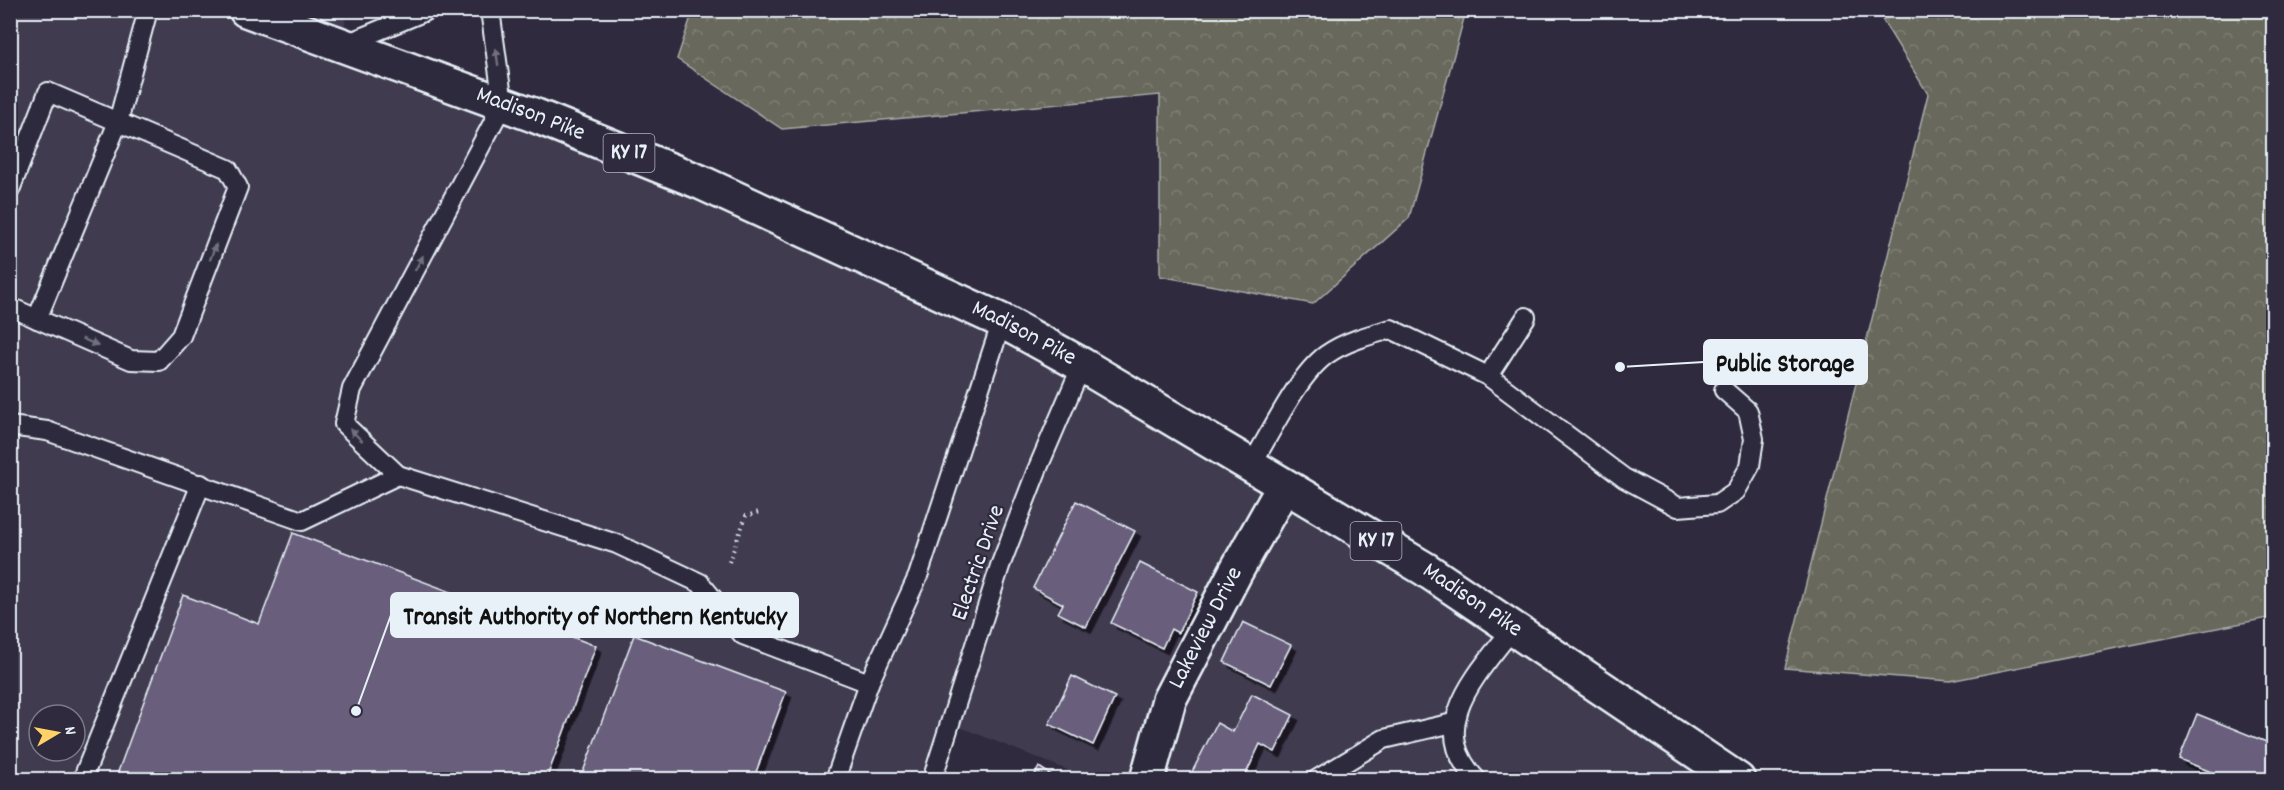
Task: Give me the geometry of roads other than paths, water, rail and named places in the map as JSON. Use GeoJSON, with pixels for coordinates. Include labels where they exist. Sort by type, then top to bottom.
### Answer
{"type":"FeatureCollection","features":[{"type":"Feature","properties":{"kind":"main road","name":"Madison Pike"},"geometry":{"type":"LineString","coordinates":[[246,10],[503,104],[700,182],[1002,321],[1082,365],[1425,569],[1738,780]]}},
{"type":"Feature","properties":{"kind":"main road","name":"Lakeview Drive"},"geometry":{"type":"LineString","coordinates":[[1147,780],[1169,700],[1235,573],[1284,486]]}},
{"type":"Feature","properties":{"kind":"lane"},"geometry":{"type":"LineString","coordinates":[[37,319],[118,122],[148,10]]}},
{"type":"Feature","properties":{"kind":"lane"},"geometry":{"type":"LineString","coordinates":[[343,45],[428,10]]}},
{"type":"Feature","properties":{"kind":"lane"},"geometry":{"type":"LineString","coordinates":[[490,10],[503,104],[352,389],[344,424],[398,476],[617,544],[700,583],[743,635],[869,683]]}},
{"type":"Feature","properties":{"kind":"lane"},"geometry":{"type":"LineString","coordinates":[[10,190],[48,92],[228,169],[238,187],[181,336],[159,361],[131,360],[10,307]]}},
{"type":"Feature","properties":{"kind":"lane"},"geometry":{"type":"LineString","coordinates":[[1488,376],[1526,316]]}},
{"type":"Feature","properties":{"kind":"lane"},"geometry":{"type":"LineString","coordinates":[[835,780],[869,683],[918,576],[1002,321]]}},
{"type":"Feature","properties":{"kind":"lane"},"geometry":{"type":"LineString","coordinates":[[1250,467],[1309,370],[1327,354],[1368,335],[1391,329],[1488,376],[1624,478],[1678,507],[1717,504],[1736,491],[1750,466],[1754,439],[1748,411],[1724,390]]}},
{"type":"Feature","properties":{"kind":"lane","name":"Electric Drive"},"geometry":{"type":"LineString","coordinates":[[932,780],[1000,566],[1037,470],[1082,365]]}},
{"type":"Feature","properties":{"kind":"lane"},"geometry":{"type":"LineString","coordinates":[[10,426],[47,431],[302,521],[398,476]]}},
{"type":"Feature","properties":{"kind":"lane"},"geometry":{"type":"LineString","coordinates":[[82,780],[201,484]]}},
{"type":"Feature","properties":{"kind":"lane"},"geometry":{"type":"LineString","coordinates":[[1477,780],[1467,770],[1456,749],[1453,723],[1472,681],[1513,628]]}},
{"type":"Feature","properties":{"kind":"lane"},"geometry":{"type":"LineString","coordinates":[[1316,780],[1384,739],[1453,723]]}},
{"type":"Feature","properties":{"kind":"place","name":"Public Storage"},"geometry":{"type":"Point","coordinates":[1620,367]}},
{"type":"Feature","properties":{"kind":"place","name":"Transit Authority of Northern Kentucky"},"geometry":{"type":"Point","coordinates":[356,711]}}]}
